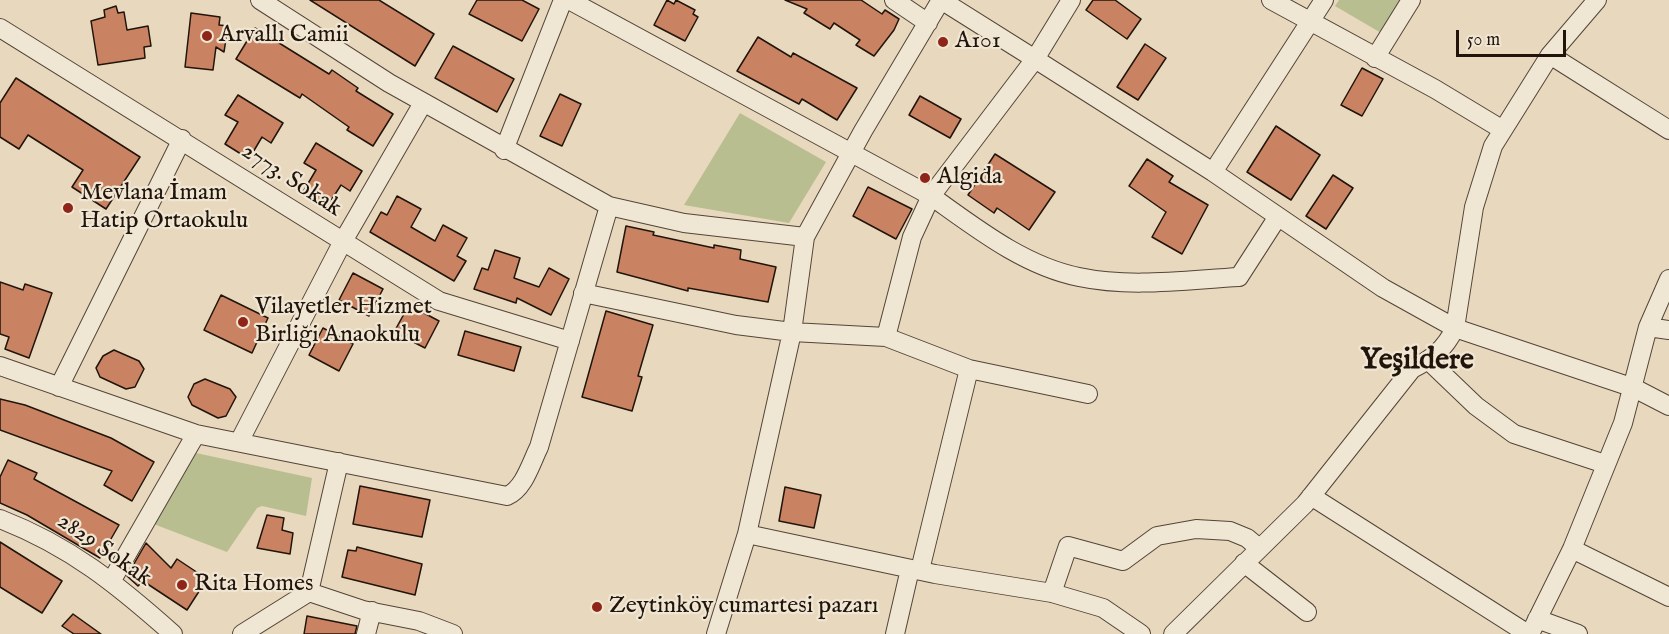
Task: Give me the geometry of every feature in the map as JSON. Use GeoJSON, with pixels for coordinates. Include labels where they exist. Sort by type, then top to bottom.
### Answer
{"type":"FeatureCollection","features":[{"type":"Feature","properties":{"kind":"street"},"geometry":{"type":"LineString","coordinates":[[260,0],[423,103],[504,150],[609,206],[684,223],[805,237]]}},
{"type":"Feature","properties":{"kind":"street"},"geometry":{"type":"LineString","coordinates":[[504,150],[563,0]]}},
{"type":"Feature","properties":{"kind":"street"},"geometry":{"type":"LineString","coordinates":[[569,0],[931,196],[993,239],[1047,267],[1078,277],[1125,282],[1239,277],[1277,218]]}},
{"type":"Feature","properties":{"kind":"street"},"geometry":{"type":"LineString","coordinates":[[894,0],[928,23]]}},
{"type":"Feature","properties":{"kind":"street"},"geometry":{"type":"LineString","coordinates":[[716,634],[747,534],[792,332],[805,237],[850,154],[941,0],[1214,172],[1277,218],[1383,288],[1455,328],[1634,388],[1669,406]]}},
{"type":"Feature","properties":{"kind":"street"},"geometry":{"type":"LineString","coordinates":[[886,337],[912,237],[931,196],[1035,59],[1071,0]]}},
{"type":"Feature","properties":{"kind":"street"},"geometry":{"type":"LineString","coordinates":[[1270,0],[1503,130]]}},
{"type":"Feature","properties":{"kind":"street"},"geometry":{"type":"LineString","coordinates":[[1214,172],[1324,0]]}},
{"type":"Feature","properties":{"kind":"street"},"geometry":{"type":"LineString","coordinates":[[1375,58],[1412,0]]}},
{"type":"Feature","properties":{"kind":"street"},"geometry":{"type":"LineString","coordinates":[[1173,634],[1311,496],[1412,369],[1429,361],[1447,343],[1455,328],[1474,207],[1493,146],[1550,55],[1597,0]]}},
{"type":"Feature","properties":{"kind":"street","name":"2773. Sokak"},"geometry":{"type":"LineString","coordinates":[[0,28],[182,139],[342,243],[439,301],[570,341]]}},
{"type":"Feature","properties":{"kind":"street"},"geometry":{"type":"LineString","coordinates":[[1550,55],[1669,130]]}},
{"type":"Feature","properties":{"kind":"street"},"geometry":{"type":"LineString","coordinates":[[239,442],[342,243],[423,103]]}},
{"type":"Feature","properties":{"kind":"street"},"geometry":{"type":"LineString","coordinates":[[58,387],[182,139]]}},
{"type":"Feature","properties":{"kind":"street"},"geometry":{"type":"LineString","coordinates":[[0,366],[196,434],[507,496],[514,493],[539,447],[609,206]]}},
{"type":"Feature","properties":{"kind":"street"},"geometry":{"type":"LineString","coordinates":[[1532,629],[1572,549],[1623,423],[1634,388],[1648,327],[1669,279]]}},
{"type":"Feature","properties":{"kind":"street"},"geometry":{"type":"LineString","coordinates":[[583,293],[736,325],[792,332],[886,337],[969,369],[1088,394]]}},
{"type":"Feature","properties":{"kind":"street"},"geometry":{"type":"LineString","coordinates":[[1648,327],[1669,330]]}},
{"type":"Feature","properties":{"kind":"street"},"geometry":{"type":"LineString","coordinates":[[1429,361],[1476,406],[1514,434],[1605,464]]}},
{"type":"Feature","properties":{"kind":"street"},"geometry":{"type":"LineString","coordinates":[[895,634],[969,369]]}},
{"type":"Feature","properties":{"kind":"street"},"geometry":{"type":"LineString","coordinates":[[112,580],[196,434]]}},
{"type":"Feature","properties":{"kind":"street"},"geometry":{"type":"LineString","coordinates":[[242,634],[309,592],[339,462]]}},
{"type":"Feature","properties":{"kind":"street"},"geometry":{"type":"LineString","coordinates":[[1311,496],[1532,629],[1578,634]]}},
{"type":"Feature","properties":{"kind":"street","name":"2829 Sokak"},"geometry":{"type":"LineString","coordinates":[[0,519],[36,533],[112,580],[173,634]]}},
{"type":"Feature","properties":{"kind":"street"},"geometry":{"type":"LineString","coordinates":[[1052,593],[1068,546],[1123,561],[1157,536],[1196,529],[1230,531],[1247,538],[1259,548]]}},
{"type":"Feature","properties":{"kind":"street"},"geometry":{"type":"LineString","coordinates":[[747,534],[915,569],[1052,593],[1103,608],[1141,634]]}},
{"type":"Feature","properties":{"kind":"street"},"geometry":{"type":"LineString","coordinates":[[1572,549],[1669,597]]}},
{"type":"Feature","properties":{"kind":"street"},"geometry":{"type":"LineString","coordinates":[[1244,563],[1307,612]]}},
{"type":"Feature","properties":{"kind":"street"},"geometry":{"type":"LineString","coordinates":[[309,592],[372,611],[419,621],[453,634]]}},
{"type":"Feature","properties":{"kind":"street"},"geometry":{"type":"LineString","coordinates":[[366,634],[372,611]]}},
{"type":"Feature","properties":{"kind":"green space"},"geometry":{"type":"Polygon","coordinates":[[[1339,0],[1404,0],[1383,34],[1335,6],[1339,0]]]}},
{"type":"Feature","properties":{"kind":"green space"},"geometry":{"type":"Polygon","coordinates":[[[740,113],[826,162],[789,223],[684,205],[740,113]]]}},
{"type":"Feature","properties":{"kind":"green space"},"geometry":{"type":"Polygon","coordinates":[[[196,453],[312,478],[306,516],[262,506],[257,508],[227,552],[151,523],[191,455],[196,453]]]}},
{"type":"Feature","properties":{"kind":"building"},"geometry":{"type":"Polygon","coordinates":[[[310,0],[379,0],[434,34],[415,66],[310,0]]]}},
{"type":"Feature","properties":{"kind":"building"},"geometry":{"type":"Polygon","coordinates":[[[477,0],[522,0],[539,9],[522,41],[469,14],[477,0]]]}},
{"type":"Feature","properties":{"kind":"building"},"geometry":{"type":"Polygon","coordinates":[[[667,0],[674,4],[676,0],[695,10],[693,14],[698,17],[685,41],[654,25],[667,0]]]}},
{"type":"Feature","properties":{"kind":"building"},"geometry":{"type":"Polygon","coordinates":[[[785,0],[861,0],[882,14],[885,10],[899,19],[894,30],[874,56],[856,45],[860,40],[834,23],[830,29],[804,13],[807,9],[785,0]]]}},
{"type":"Feature","properties":{"kind":"building"},"geometry":{"type":"Polygon","coordinates":[[[1093,0],[1115,0],[1141,19],[1127,39],[1086,10],[1093,0]]]}},
{"type":"Feature","properties":{"kind":"building"},"geometry":{"type":"Polygon","coordinates":[[[116,6],[118,13],[124,12],[127,30],[148,26],[151,46],[144,47],[145,58],[98,65],[91,21],[105,17],[104,10],[116,6]]]}},
{"type":"Feature","properties":{"kind":"building","name":"Arvallı Camii"},"geometry":{"type":"Polygon","coordinates":[[[191,13],[220,17],[219,25],[228,26],[224,52],[216,47],[213,70],[185,67],[191,13]]]}},
{"type":"Feature","properties":{"kind":"building"},"geometry":{"type":"Polygon","coordinates":[[[255,28],[329,74],[332,70],[358,88],[356,91],[393,114],[373,146],[347,130],[349,127],[302,94],[300,98],[236,59],[255,28]]]}},
{"type":"Feature","properties":{"kind":"building"},"geometry":{"type":"Polygon","coordinates":[[[758,37],[791,57],[793,53],[857,88],[837,120],[802,99],[799,104],[737,71],[758,37]]]}},
{"type":"Feature","properties":{"kind":"building"},"geometry":{"type":"Polygon","coordinates":[[[1145,44],[1166,58],[1138,100],[1117,87],[1145,44]]]}},
{"type":"Feature","properties":{"kind":"building"},"geometry":{"type":"Polygon","coordinates":[[[453,46],[514,79],[497,112],[435,78],[453,46]]]}},
{"type":"Feature","properties":{"kind":"building"},"geometry":{"type":"Polygon","coordinates":[[[1362,68],[1383,79],[1362,116],[1341,105],[1362,68]]]}},
{"type":"Feature","properties":{"kind":"building"},"geometry":{"type":"Polygon","coordinates":[[[16,78],[140,157],[106,209],[72,187],[83,170],[28,135],[19,149],[0,137],[0,103],[16,78]]]}},
{"type":"Feature","properties":{"kind":"building"},"geometry":{"type":"Polygon","coordinates":[[[560,94],[581,104],[562,146],[540,136],[560,94]]]}},
{"type":"Feature","properties":{"kind":"building"},"geometry":{"type":"Polygon","coordinates":[[[238,95],[283,123],[271,143],[262,137],[249,159],[225,144],[238,122],[225,115],[238,95]]]}},
{"type":"Feature","properties":{"kind":"building"},"geometry":{"type":"Polygon","coordinates":[[[920,96],[961,119],[950,138],[909,115],[920,96]]]}},
{"type":"Feature","properties":{"kind":"building"},"geometry":{"type":"Polygon","coordinates":[[[1276,126],[1320,155],[1291,200],[1247,172],[1276,126]]]}},
{"type":"Feature","properties":{"kind":"building"},"geometry":{"type":"Polygon","coordinates":[[[316,143],[362,171],[350,191],[341,185],[327,207],[303,192],[316,170],[304,163],[316,143]]]}},
{"type":"Feature","properties":{"kind":"building"},"geometry":{"type":"Polygon","coordinates":[[[995,154],[1055,192],[1029,230],[997,208],[994,213],[968,195],[995,154]]]}},
{"type":"Feature","properties":{"kind":"building"},"geometry":{"type":"Polygon","coordinates":[[[1147,159],[1173,176],[1169,182],[1208,205],[1182,254],[1152,237],[1166,212],[1129,186],[1147,159]]]}},
{"type":"Feature","properties":{"kind":"building"},"geometry":{"type":"Polygon","coordinates":[[[1333,175],[1353,188],[1326,229],[1306,216],[1333,175]]]}},
{"type":"Feature","properties":{"kind":"building"},"geometry":{"type":"Polygon","coordinates":[[[868,187],[912,209],[896,239],[853,216],[868,187]]]}},
{"type":"Feature","properties":{"kind":"building"},"geometry":{"type":"Polygon","coordinates":[[[397,196],[421,209],[411,227],[435,241],[443,225],[467,238],[457,256],[466,261],[454,281],[370,232],[381,212],[387,215],[397,196]]]}},
{"type":"Feature","properties":{"kind":"building"},"geometry":{"type":"Polygon","coordinates":[[[626,226],[654,232],[653,235],[714,248],[714,245],[741,250],[740,259],[776,267],[768,302],[688,288],[688,291],[617,272],[626,226]]]}},
{"type":"Feature","properties":{"kind":"building"},"geometry":{"type":"Polygon","coordinates":[[[495,250],[520,258],[514,278],[539,287],[549,268],[569,279],[551,315],[517,298],[516,303],[474,289],[482,268],[488,270],[495,250]]]}},
{"type":"Feature","properties":{"kind":"building"},"geometry":{"type":"Polygon","coordinates":[[[353,273],[383,289],[369,316],[339,300],[353,273]]]}},
{"type":"Feature","properties":{"kind":"building"},"geometry":{"type":"Polygon","coordinates":[[[0,282],[23,290],[25,284],[52,293],[29,358],[5,349],[9,337],[0,334],[0,282]]]}},
{"type":"Feature","properties":{"kind":"building"},"geometry":{"type":"Polygon","coordinates":[[[221,295],[268,318],[252,353],[204,330],[221,295]]]}},
{"type":"Feature","properties":{"kind":"building"},"geometry":{"type":"Polygon","coordinates":[[[409,305],[439,321],[425,348],[394,332],[409,305]]]}},
{"type":"Feature","properties":{"kind":"building"},"geometry":{"type":"Polygon","coordinates":[[[606,311],[653,325],[638,376],[642,377],[632,411],[582,397],[606,311]]]}},
{"type":"Feature","properties":{"kind":"building"},"geometry":{"type":"Polygon","coordinates":[[[323,328],[353,344],[339,371],[309,355],[323,328]]]}},
{"type":"Feature","properties":{"kind":"building"},"geometry":{"type":"Polygon","coordinates":[[[465,331],[521,347],[514,371],[458,355],[465,331]]]}},
{"type":"Feature","properties":{"kind":"building"},"geometry":{"type":"Polygon","coordinates":[[[114,350],[139,361],[144,369],[135,387],[126,389],[100,377],[96,368],[103,356],[114,350]]]}},
{"type":"Feature","properties":{"kind":"building"},"geometry":{"type":"Polygon","coordinates":[[[205,379],[230,389],[236,397],[226,416],[218,418],[192,405],[188,397],[194,384],[205,379]]]}},
{"type":"Feature","properties":{"kind":"building"},"geometry":{"type":"Polygon","coordinates":[[[0,399],[25,405],[111,438],[154,462],[132,501],[104,485],[112,471],[0,430],[0,399]]]}},
{"type":"Feature","properties":{"kind":"building"},"geometry":{"type":"Polygon","coordinates":[[[8,460],[37,473],[34,479],[119,525],[100,558],[27,515],[0,503],[0,477],[8,460]]]}},
{"type":"Feature","properties":{"kind":"building"},"geometry":{"type":"Polygon","coordinates":[[[360,486],[430,500],[422,537],[353,524],[360,486]]]}},
{"type":"Feature","properties":{"kind":"building"},"geometry":{"type":"Polygon","coordinates":[[[785,487],[821,495],[814,528],[779,521],[785,487]]]}},
{"type":"Feature","properties":{"kind":"building"},"geometry":{"type":"Polygon","coordinates":[[[267,515],[284,518],[282,530],[293,533],[290,554],[257,548],[267,515]]]}},
{"type":"Feature","properties":{"kind":"building"},"geometry":{"type":"Polygon","coordinates":[[[0,542],[62,581],[42,613],[0,587],[0,542]]]}},
{"type":"Feature","properties":{"kind":"building"},"geometry":{"type":"Polygon","coordinates":[[[146,543],[171,568],[177,559],[207,579],[187,610],[143,581],[138,586],[127,576],[146,543]]]}},
{"type":"Feature","properties":{"kind":"building"},"geometry":{"type":"Polygon","coordinates":[[[357,547],[422,564],[415,595],[342,577],[348,550],[356,551],[357,547]]]}},
{"type":"Feature","properties":{"kind":"building"},"geometry":{"type":"Polygon","coordinates":[[[73,614],[101,634],[74,634],[62,626],[73,614]]]}},
{"type":"Feature","properties":{"kind":"building"},"geometry":{"type":"Polygon","coordinates":[[[307,616],[357,626],[355,634],[304,634],[307,616]]]}},
{"type":"Feature","properties":{"kind":"place","name":"Arvallı Camii"},"geometry":{"type":"Point","coordinates":[207,36]}},
{"type":"Feature","properties":{"kind":"place","name":"A101"},"geometry":{"type":"Point","coordinates":[943,42]}},
{"type":"Feature","properties":{"kind":"place","name":"Algida"},"geometry":{"type":"Point","coordinates":[925,178]}},
{"type":"Feature","properties":{"kind":"place","name":"Mevlana İmam Hatip Ortaokulu"},"geometry":{"type":"Point","coordinates":[68,208]}},
{"type":"Feature","properties":{"kind":"place","name":"Vilayetler Hizmet Birliği Anaokulu"},"geometry":{"type":"Point","coordinates":[243,322]}},
{"type":"Feature","properties":{"kind":"place","name":"Rita Homes"},"geometry":{"type":"Point","coordinates":[182,585]}},
{"type":"Feature","properties":{"kind":"place","name":"Zeytinköy cumartesi pazarı"},"geometry":{"type":"Point","coordinates":[597,607]}},
{"type":"Feature","properties":{"kind":"district","name":"Yeşildere"},"geometry":{"type":"Point","coordinates":[1417,362]}}]}
